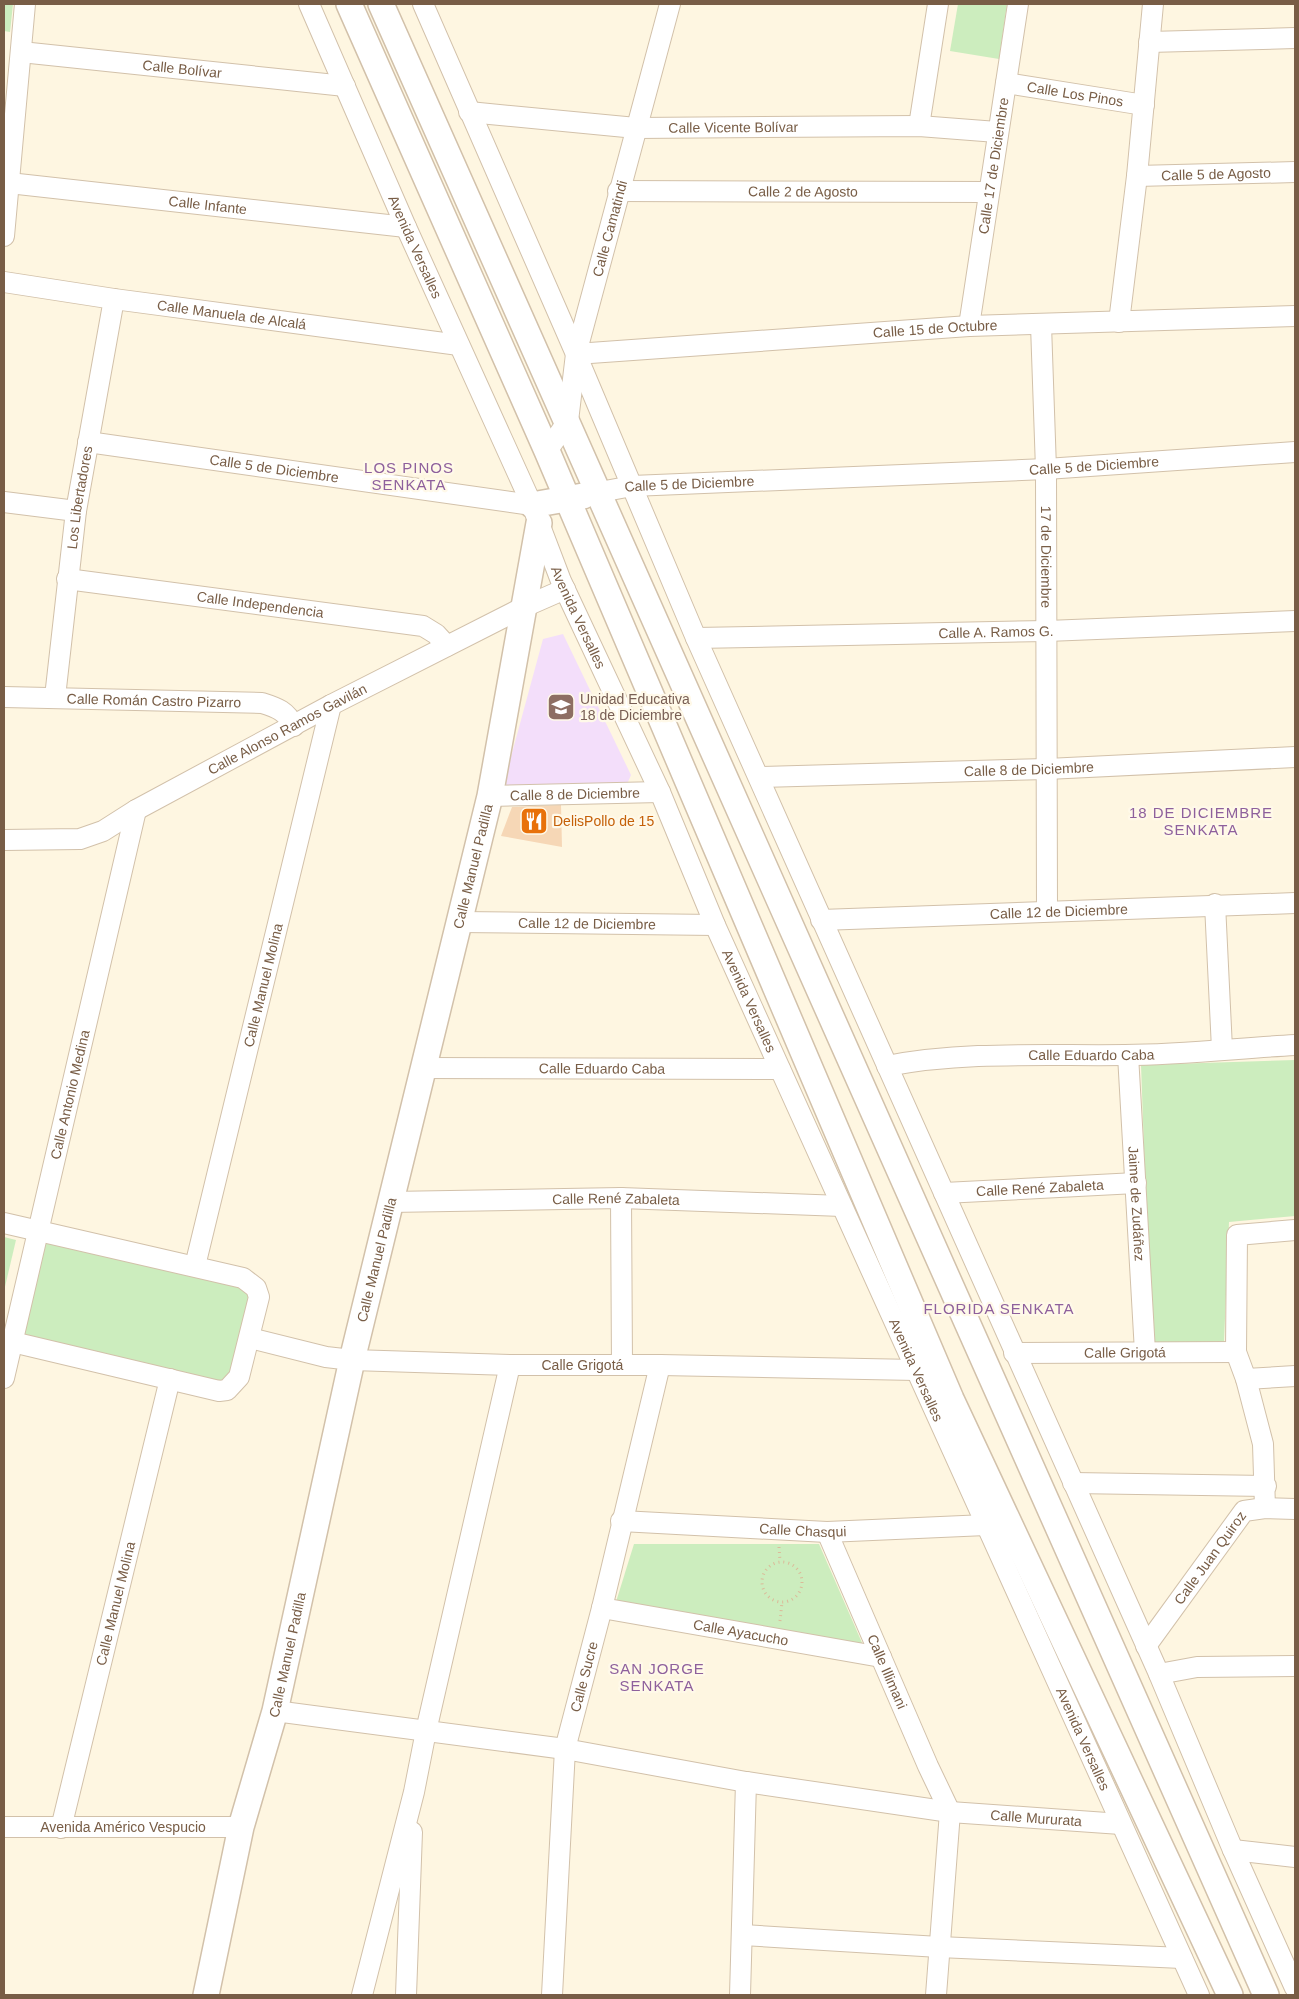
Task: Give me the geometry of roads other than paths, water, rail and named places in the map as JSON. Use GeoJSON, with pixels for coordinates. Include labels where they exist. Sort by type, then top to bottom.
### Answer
{"type":"FeatureCollection","features":[{"type":"Feature","properties":{"kind":"street"},"geometry":{"type":"LineString","coordinates":[[4,236],[25,4]]}},
{"type":"Feature","properties":{"kind":"street","name":"Avenida Versalles"},"geometry":{"type":"LineString","coordinates":[[309,4],[406,227],[535,514],[565,589],[660,792],[715,925],[1199,1995]]}},
{"type":"Feature","properties":{"kind":"street","name":"Avenida Versalles"},"geometry":{"type":"LineString","coordinates":[[349,4],[547,451],[951,1399],[1230,1995]]}},
{"type":"Feature","properties":{"kind":"street"},"geometry":{"type":"LineString","coordinates":[[381,4],[600,492],[1266,1995]]}},
{"type":"Feature","properties":{"kind":"street"},"geometry":{"type":"LineString","coordinates":[[422,4],[576,354],[696,638],[1159,1674],[1233,1850],[1295,1988]]}},
{"type":"Feature","properties":{"kind":"street","name":"Calle Camatindi"},"geometry":{"type":"LineString","coordinates":[[547,451],[568,421],[576,354],[618,191],[670,4]]}},
{"type":"Feature","properties":{"kind":"street"},"geometry":{"type":"LineString","coordinates":[[919,126],[938,4]]}},
{"type":"Feature","properties":{"kind":"street","name":"Calle 17 de Diciembre"},"geometry":{"type":"LineString","coordinates":[[969,326],[997,132],[1018,4]]}},
{"type":"Feature","properties":{"kind":"street"},"geometry":{"type":"LineString","coordinates":[[1119,322],[1137,176],[1152,4]]}},
{"type":"Feature","properties":{"kind":"street"},"geometry":{"type":"LineString","coordinates":[[1149,42],[1295,38]]}},
{"type":"Feature","properties":{"kind":"street","name":"Calle Bolívar"},"geometry":{"type":"LineString","coordinates":[[21,52],[345,86]]}},
{"type":"Feature","properties":{"kind":"street","name":"Calle Los Pinos"},"geometry":{"type":"LineString","coordinates":[[1006,83],[1144,105]]}},
{"type":"Feature","properties":{"kind":"street","name":"Calle Vicente Bolívar"},"geometry":{"type":"LineString","coordinates":[[469,112],[636,128],[919,126],[997,132]]}},
{"type":"Feature","properties":{"kind":"street","name":"Calle 5 de Agosto"},"geometry":{"type":"LineString","coordinates":[[1137,176],[1295,172]]}},
{"type":"Feature","properties":{"kind":"street","name":"Calle Infante"},"geometry":{"type":"LineString","coordinates":[[9,183],[406,227]]}},
{"type":"Feature","properties":{"kind":"street","name":"Calle 2 de Agosto"},"geometry":{"type":"LineString","coordinates":[[618,191],[988,192]]}},
{"type":"Feature","properties":{"kind":"street","name":"Calle Manuela de Alcalá"},"geometry":{"type":"LineString","coordinates":[[4,282],[114,299],[459,345]]}},
{"type":"Feature","properties":{"kind":"street","name":"Los Libertadores"},"geometry":{"type":"LineString","coordinates":[[55,697],[76,511],[114,299]]}},
{"type":"Feature","properties":{"kind":"street","name":"Calle 15 de Octubre"},"geometry":{"type":"LineString","coordinates":[[576,354],[969,326],[1295,316]]}},
{"type":"Feature","properties":{"kind":"street","name":"17 de Diciembre"},"geometry":{"type":"LineString","coordinates":[[1041,325],[1046,469],[1047,911]]}},
{"type":"Feature","properties":{"kind":"street","name":"Calle 5 de Diciembre"},"geometry":{"type":"LineString","coordinates":[[88,442],[535,514],[567,498],[632,486],[1046,469],[1295,452]]}},
{"type":"Feature","properties":{"kind":"street"},"geometry":{"type":"LineString","coordinates":[[4,502],[76,511]]}},
{"type":"Feature","properties":{"kind":"street","name":"Calle Manuel Padilla"},"geometry":{"type":"LineString","coordinates":[[206,1995],[241,1827],[275,1711],[352,1360],[490,796],[524,607],[535,514]]}},
{"type":"Feature","properties":{"kind":"street","name":"Calle Independencia"},"geometry":{"type":"LineString","coordinates":[[67,579],[423,626],[436,634],[447,646]]}},
{"type":"Feature","properties":{"kind":"street","name":"Calle Alonso Ramos Gavilán"},"geometry":{"type":"LineString","coordinates":[[4,840],[80,840],[103,831],[136,810],[330,705],[524,607],[565,589]]}},
{"type":"Feature","properties":{"kind":"street","name":"Calle A. Ramos G."},"geometry":{"type":"LineString","coordinates":[[696,638],[1046,631],[1295,621]]}},
{"type":"Feature","properties":{"kind":"street","name":"Calle Román Castro Pizarro"},"geometry":{"type":"LineString","coordinates":[[4,697],[262,703],[281,708],[289,715],[294,726]]}},
{"type":"Feature","properties":{"kind":"street","name":"Calle Manuel Molina"},"geometry":{"type":"LineString","coordinates":[[195,1266],[330,705]]}},
{"type":"Feature","properties":{"kind":"street","name":"Calle 8 de Diciembre"},"geometry":{"type":"LineString","coordinates":[[760,778],[1047,769],[1295,757]]}},
{"type":"Feature","properties":{"kind":"street","name":"Calle 8 de Diciembre"},"geometry":{"type":"LineString","coordinates":[[490,796],[660,792]]}},
{"type":"Feature","properties":{"kind":"street","name":"Calle Antonio Medina"},"geometry":{"type":"LineString","coordinates":[[4,1378],[8,1341],[37,1230],[136,810]]}},
{"type":"Feature","properties":{"kind":"street","name":"Calle 12 de Diciembre"},"geometry":{"type":"LineString","coordinates":[[821,920],[1215,904],[1295,903]]}},
{"type":"Feature","properties":{"kind":"street"},"geometry":{"type":"LineString","coordinates":[[1215,904],[1222,1049]]}},
{"type":"Feature","properties":{"kind":"street","name":"Calle 12 de Diciembre"},"geometry":{"type":"LineString","coordinates":[[459,922],[715,925]]}},
{"type":"Feature","properties":{"kind":"street","name":"Calle Eduardo Caba"},"geometry":{"type":"LineString","coordinates":[[887,1066],[919,1060],[1029,1055],[1128,1055],[1295,1045]]}},
{"type":"Feature","properties":{"kind":"street","name":"Jaime de Zudáñez"},"geometry":{"type":"LineString","coordinates":[[1128,1055],[1145,1352]]}},
{"type":"Feature","properties":{"kind":"street","name":"Calle Eduardo Caba"},"geometry":{"type":"LineString","coordinates":[[423,1068],[780,1069]]}},
{"type":"Feature","properties":{"kind":"street","name":"Calle René Zabaleta"},"geometry":{"type":"LineString","coordinates":[[944,1193],[1136,1183]]}},
{"type":"Feature","properties":{"kind":"street"},"geometry":{"type":"LineString","coordinates":[[621,1198],[622,1365]]}},
{"type":"Feature","properties":{"kind":"street","name":"Calle René Zabaleta"},"geometry":{"type":"LineString","coordinates":[[390,1202],[621,1198],[842,1206]]}},
{"type":"Feature","properties":{"kind":"street"},"geometry":{"type":"LineString","coordinates":[[4,1223],[243,1278],[256,1288],[259,1297],[239,1376],[227,1390],[220,1391],[8,1341]]}},
{"type":"Feature","properties":{"kind":"street"},"geometry":{"type":"LineString","coordinates":[[1266,1508],[1263,1444],[1246,1379],[1236,1352],[1237,1235],[1295,1230]]}},
{"type":"Feature","properties":{"kind":"street","name":"Calle Grigotá"},"geometry":{"type":"LineString","coordinates":[[250,1338],[326,1357],[352,1360],[510,1366],[660,1365],[916,1370]]}},
{"type":"Feature","properties":{"kind":"street","name":"Calle Grigotá"},"geometry":{"type":"LineString","coordinates":[[1014,1353],[1236,1352]]}},
{"type":"Feature","properties":{"kind":"street","name":"Calle Sucre"},"geometry":{"type":"LineString","coordinates":[[552,1995],[565,1749],[602,1608],[621,1520],[660,1365]]}},
{"type":"Feature","properties":{"kind":"street"},"geometry":{"type":"LineString","coordinates":[[362,1995],[414,1792],[426,1731],[510,1366]]}},
{"type":"Feature","properties":{"kind":"street"},"geometry":{"type":"LineString","coordinates":[[1246,1379],[1295,1376]]}},
{"type":"Feature","properties":{"kind":"street","name":"Calle Manuel Molina"},"geometry":{"type":"LineString","coordinates":[[62,1828],[170,1379]]}},
{"type":"Feature","properties":{"kind":"street"},"geometry":{"type":"LineString","coordinates":[[1073,1483],[1266,1486]]}},
{"type":"Feature","properties":{"kind":"street","name":"Calle Juan Quiroz"},"geometry":{"type":"LineString","coordinates":[[1146,1646],[1244,1511],[1266,1508],[1295,1509]]}},
{"type":"Feature","properties":{"kind":"street","name":"Calle Chasqui"},"geometry":{"type":"LineString","coordinates":[[621,1520],[828,1532],[986,1525]]}},
{"type":"Feature","properties":{"kind":"street","name":"Calle Illimani"},"geometry":{"type":"LineString","coordinates":[[828,1532],[928,1766],[950,1812]]}},
{"type":"Feature","properties":{"kind":"street","name":"Calle Ayacucho"},"geometry":{"type":"LineString","coordinates":[[602,1608],[881,1657]]}},
{"type":"Feature","properties":{"kind":"street"},"geometry":{"type":"LineString","coordinates":[[1159,1674],[1197,1667],[1295,1666]]}},
{"type":"Feature","properties":{"kind":"street","name":"Calle Mururata"},"geometry":{"type":"LineString","coordinates":[[275,1711],[565,1749],[746,1782],[950,1812],[1121,1824]]}},
{"type":"Feature","properties":{"kind":"street"},"geometry":{"type":"LineString","coordinates":[[740,1995],[746,1782]]}},
{"type":"Feature","properties":{"kind":"street"},"geometry":{"type":"LineString","coordinates":[[406,1995],[414,1792]]}},
{"type":"Feature","properties":{"kind":"street"},"geometry":{"type":"LineString","coordinates":[[936,1995],[950,1812]]}},
{"type":"Feature","properties":{"kind":"street","name":"Avenida Américo Vespucio"},"geometry":{"type":"LineString","coordinates":[[4,1827],[241,1827]]}},
{"type":"Feature","properties":{"kind":"street"},"geometry":{"type":"LineString","coordinates":[[1233,1850],[1295,1857]]}},
{"type":"Feature","properties":{"kind":"street"},"geometry":{"type":"LineString","coordinates":[[743,1935],[939,1947],[1182,1958]]}},
{"type":"Feature","properties":{"kind":"place","name":"Unidad Educativa 18 de Diciembre"},"geometry":{"type":"Point","coordinates":[561,707]}},
{"type":"Feature","properties":{"kind":"place","name":"DelisPollo de 15"},"geometry":{"type":"Point","coordinates":[534,821]}},
{"type":"Feature","properties":{"kind":"district","name":"LOS PINOS SENKATA"},"geometry":{"type":"Point","coordinates":[409,476]}},
{"type":"Feature","properties":{"kind":"district","name":"18 DE DICIEMBRE SENKATA"},"geometry":{"type":"Point","coordinates":[1201,822]}},
{"type":"Feature","properties":{"kind":"district","name":"FLORIDA SENKATA"},"geometry":{"type":"Point","coordinates":[999,1309]}},
{"type":"Feature","properties":{"kind":"district","name":"SAN JORGE SENKATA"},"geometry":{"type":"Point","coordinates":[657,1678]}}]}
